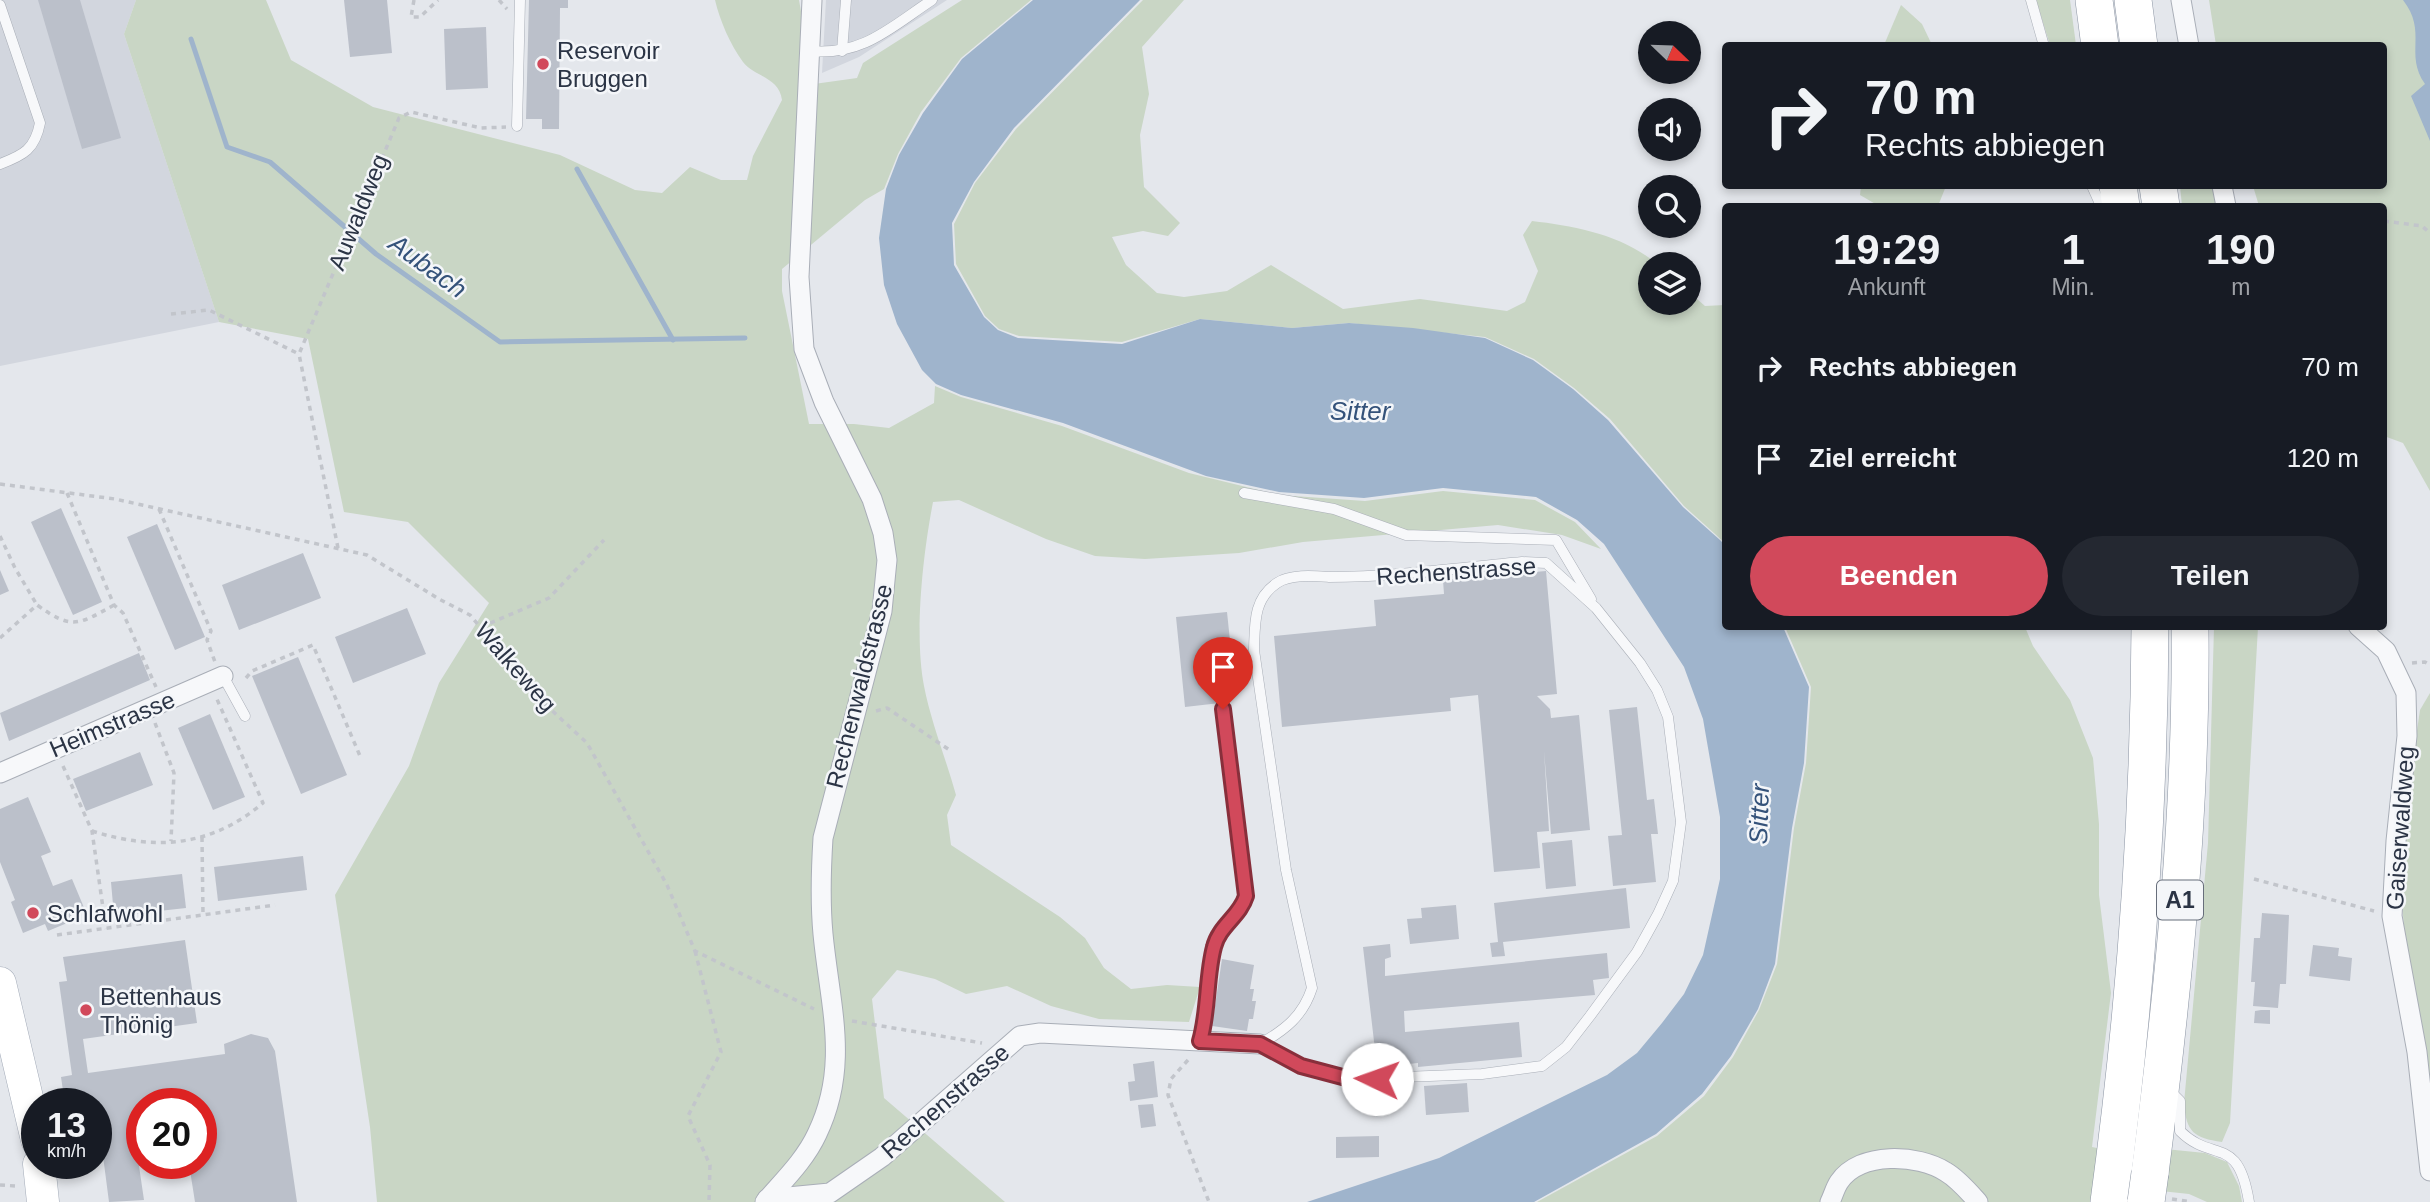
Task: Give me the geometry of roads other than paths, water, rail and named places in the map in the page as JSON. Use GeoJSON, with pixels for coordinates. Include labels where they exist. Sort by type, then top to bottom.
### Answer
{"type":"FeatureCollection","features":[{"type":"Feature","properties":{"kind":"highway"},"geometry":{"type":"LineString","coordinates":[[2094,0],[2099,42]]}},
{"type":"Feature","properties":{"kind":"highway"},"geometry":{"type":"LineString","coordinates":[[2133,0],[2138,42]]}},
{"type":"Feature","properties":{"kind":"highway","name":"A1"},"geometry":{"type":"LineString","coordinates":[[2111,1185],[2132,1003],[2144,867],[2149,761],[2150,630]]}},
{"type":"Feature","properties":{"kind":"highway","name":"A1"},"geometry":{"type":"LineString","coordinates":[[2152,1191],[2184,842],[2190,630]]}},
{"type":"Feature","properties":{"kind":"main road"},"geometry":{"type":"LineString","coordinates":[[0,983],[25,1088]]}},
{"type":"Feature","properties":{"kind":"street","name":"Rechenwaldstrasse"},"geometry":{"type":"LineString","coordinates":[[766,1201],[802,1159],[816,1137],[830,1105],[836,1077],[837,1049],[823,934],[821,879],[826,827],[882,611],[887,560],[883,533],[872,499],[824,402],[804,349],[799,277],[812,0]]}},
{"type":"Feature","properties":{"kind":"street"},"geometry":{"type":"LineString","coordinates":[[2181,0],[2188,42]]}},
{"type":"Feature","properties":{"kind":"street","name":"Gaiserwaldweg"},"geometry":{"type":"LineString","coordinates":[[2363,630],[2386,650],[2406,693],[2407,736],[2396,841],[2392,916],[2417,1052],[2430,1171]]}},
{"type":"Feature","properties":{"kind":"street","name":"Heimstrasse"},"geometry":{"type":"LineString","coordinates":[[0,773],[218,684]]}},
{"type":"Feature","properties":{"kind":"street","name":"Rechenstrasse"},"geometry":{"type":"LineString","coordinates":[[766,1201],[830,1194],[882,1157],[1020,1036],[1040,1033],[1260,1044]]}},
{"type":"Feature","properties":{"kind":"street"},"geometry":{"type":"LineString","coordinates":[[1830,1202],[1839,1182],[1848,1172],[1888,1159],[1927,1163],[1946,1172],[1978,1202]]}},
{"type":"Feature","properties":{"kind":"lane"},"geometry":{"type":"LineString","coordinates":[[517,126],[520,0]]}},
{"type":"Feature","properties":{"kind":"lane"},"geometry":{"type":"LineString","coordinates":[[842,51],[846,0]]}},
{"type":"Feature","properties":{"kind":"lane"},"geometry":{"type":"LineString","coordinates":[[810,51],[842,51],[859,47],[932,0]]}},
{"type":"Feature","properties":{"kind":"lane"},"geometry":{"type":"LineString","coordinates":[[2031,0],[2043,42]]}},
{"type":"Feature","properties":{"kind":"lane"},"geometry":{"type":"LineString","coordinates":[[0,5],[40,122],[36,142],[24,155],[0,164]]}},
{"type":"Feature","properties":{"kind":"lane"},"geometry":{"type":"LineString","coordinates":[[1244,493],[1334,509],[1406,535],[1556,541],[1596,608]]}},
{"type":"Feature","properties":{"kind":"lane","name":"Rechenstrasse"},"geometry":{"type":"LineString","coordinates":[[1522,562],[1546,563],[1596,608],[1640,663],[1657,690],[1668,716],[1681,822],[1674,881],[1637,952],[1566,1047],[1542,1066],[1482,1074],[1350,1079],[1301,1066],[1260,1044],[1282,1032],[1306,1007],[1312,988],[1286,870],[1254,650],[1255,615],[1262,595],[1279,581],[1307,576],[1363,577],[1522,562]]}},
{"type":"Feature","properties":{"kind":"lane"},"geometry":{"type":"LineString","coordinates":[[218,684],[245,716]]}},
{"type":"Feature","properties":{"kind":"lane"},"geometry":{"type":"LineString","coordinates":[[1200,1041],[1214,944],[1226,924],[1242,909],[1246,896],[1223,709]]}},
{"type":"Feature","properties":{"kind":"lane"},"geometry":{"type":"LineString","coordinates":[[2162,1083],[2180,1101],[2180,1130],[2191,1141],[2227,1153],[2237,1163],[2249,1202]]}},
{"type":"Feature","properties":{"kind":"water","name":"Sitter"},"geometry":{"type":"Polygon","coordinates":[[[1033,0],[1140,0],[1014,128],[974,182],[952,223],[954,265],[984,317],[998,330],[1018,338],[1122,344],[1200,319],[1292,328],[1349,323],[1485,338],[1533,360],[1573,389],[1608,420],[1683,507],[1722,542],[1722,630],[1784,630],[1809,687],[1804,763],[1792,828],[1775,964],[1758,1009],[1731,1056],[1702,1094],[1656,1134],[1534,1202],[1307,1202],[1439,1158],[1607,1075],[1637,1053],[1662,1023],[1684,994],[1703,955],[1720,879],[1720,817],[1703,719],[1684,667],[1604,544],[1577,520],[1536,497],[1443,488],[1364,498],[1279,492],[1206,476],[1063,423],[961,395],[936,384],[922,370],[897,324],[884,285],[879,238],[886,189],[899,155],[923,113],[962,59],[1033,0]]]}},
{"type":"Feature","properties":{"kind":"water"},"geometry":{"type":"Polygon","coordinates":[[[2403,0],[2430,0],[2430,141],[2411,96],[2425,84],[2416,63],[2414,22],[2403,0]]]}},
{"type":"Feature","properties":{"kind":"waterway","name":"Aubach"},"geometry":{"type":"LineString","coordinates":[[191,39],[227,147],[270,162],[376,254],[500,342],[745,338]]}},
{"type":"Feature","properties":{"kind":"waterway"},"geometry":{"type":"LineString","coordinates":[[577,169],[673,340]]}},
{"type":"Feature","properties":{"kind":"place","name":"Reservoir Bruggen"},"geometry":{"type":"Point","coordinates":[543,64]}},
{"type":"Feature","properties":{"kind":"place","name":"Schlafwohl"},"geometry":{"type":"Point","coordinates":[33,913]}},
{"type":"Feature","properties":{"kind":"place","name":"Bettenhaus Thönig"},"geometry":{"type":"Point","coordinates":[86,1010]}}]}
